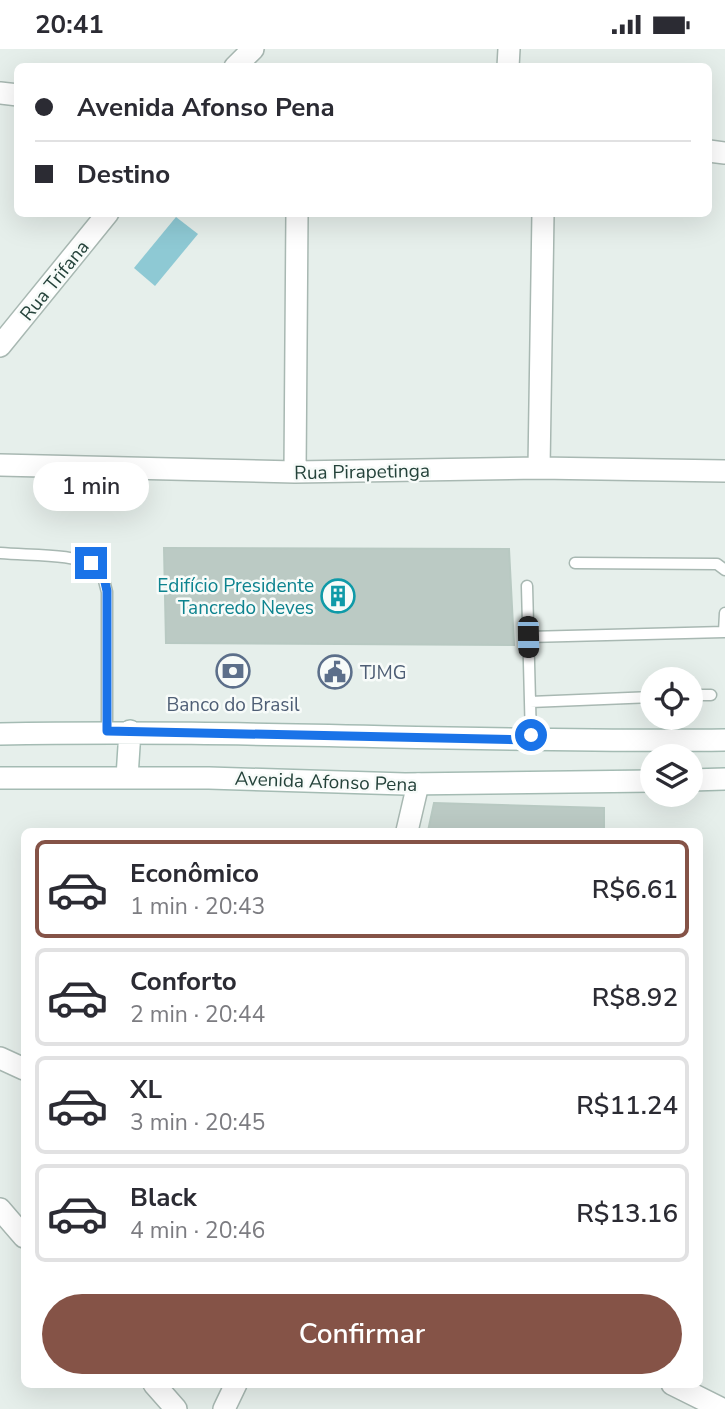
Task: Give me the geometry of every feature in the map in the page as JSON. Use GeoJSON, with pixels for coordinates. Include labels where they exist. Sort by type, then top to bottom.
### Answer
{"type":"FeatureCollection","features":[{"type":"Feature","properties":{"kind":"street"},"geometry":{"type":"LineString","coordinates":[[239,63],[253,49]]}},
{"type":"Feature","properties":{"kind":"street","name":"Rua Trifana"},"geometry":{"type":"LineString","coordinates":[[0,346],[105,217]]}},
{"type":"Feature","properties":{"kind":"street"},"geometry":{"type":"LineString","coordinates":[[295,472],[296,217]]}},
{"type":"Feature","properties":{"kind":"street"},"geometry":{"type":"LineString","coordinates":[[539,468],[543,217]]}},
{"type":"Feature","properties":{"kind":"street","name":"Rua Pirapetinga"},"geometry":{"type":"LineString","coordinates":[[0,465],[295,472],[539,468],[725,471]]}},
{"type":"Feature","properties":{"kind":"street"},"geometry":{"type":"LineString","coordinates":[[127,777],[130,731]]}},
{"type":"Feature","properties":{"kind":"street"},"geometry":{"type":"LineString","coordinates":[[0,734],[130,731],[531,740],[725,740]]}},
{"type":"Feature","properties":{"kind":"street","name":"Avenida Afonso Pena"},"geometry":{"type":"LineString","coordinates":[[0,778],[127,777],[418,784],[640,781]]}},
{"type":"Feature","properties":{"kind":"street"},"geometry":{"type":"LineString","coordinates":[[703,780],[725,779]]}},
{"type":"Feature","properties":{"kind":"street"},"geometry":{"type":"LineString","coordinates":[[408,828],[418,784]]}},
{"type":"Feature","properties":{"kind":"street"},"geometry":{"type":"LineString","coordinates":[[0,1058],[21,1068]]}},
{"type":"Feature","properties":{"kind":"street"},"geometry":{"type":"LineString","coordinates":[[0,1209],[21,1234]]}},
{"type":"Feature","properties":{"kind":"street"},"geometry":{"type":"LineString","coordinates":[[158,1388],[176,1409]]}},
{"type":"Feature","properties":{"kind":"street"},"geometry":{"type":"LineString","coordinates":[[224,1409],[234,1388]]}},
{"type":"Feature","properties":{"kind":"street"},"geometry":{"type":"LineString","coordinates":[[680,1388],[722,1409]]}},
{"type":"Feature","properties":{"kind":"lane"},"geometry":{"type":"LineString","coordinates":[[0,553],[71,559],[91,563],[102,569],[107,591],[107,731]]}},
{"type":"Feature","properties":{"kind":"lane"},"geometry":{"type":"LineString","coordinates":[[575,563],[718,564],[725,570]]}},
{"type":"Feature","properties":{"kind":"lane"},"geometry":{"type":"LineString","coordinates":[[527,586],[531,740]]}},
{"type":"Feature","properties":{"kind":"lane"},"geometry":{"type":"LineString","coordinates":[[528,637],[724,632],[725,613]]}},
{"type":"Feature","properties":{"kind":"lane"},"geometry":{"type":"LineString","coordinates":[[703,695],[711,695]]}},
{"type":"Feature","properties":{"kind":"lane"},"geometry":{"type":"LineString","coordinates":[[530,702],[640,698]]}},
{"type":"Feature","properties":{"kind":"water"},"geometry":{"type":"Polygon","coordinates":[[[176,217],[198,234],[155,286],[134,268],[176,217]]]}},
{"type":"Feature","properties":{"kind":"building","name":"Edifício Presidente Tancredo Neves"},"geometry":{"type":"Polygon","coordinates":[[[164,548],[509,549],[514,645],[166,643],[164,548]]]}},
{"type":"Feature","properties":{"kind":"building"},"geometry":{"type":"Polygon","coordinates":[[[434,803],[604,808],[604,828],[429,828],[434,803]]]}},
{"type":"Feature","properties":{"kind":"place","name":"Edifício Presidente Tancredo Neves"},"geometry":{"type":"Point","coordinates":[338,596]}},
{"type":"Feature","properties":{"kind":"place","name":"Banco do Brasil"},"geometry":{"type":"Point","coordinates":[233,671]}},
{"type":"Feature","properties":{"kind":"place","name":"TJMG"},"geometry":{"type":"Point","coordinates":[335,672]}},
{"type":"Feature","properties":{"kind":"route"},"geometry":{"type":"LineString","coordinates":[[91,563],[102,569],[107,591],[107,731],[239,736],[531,740],[531,735]]}}]}
